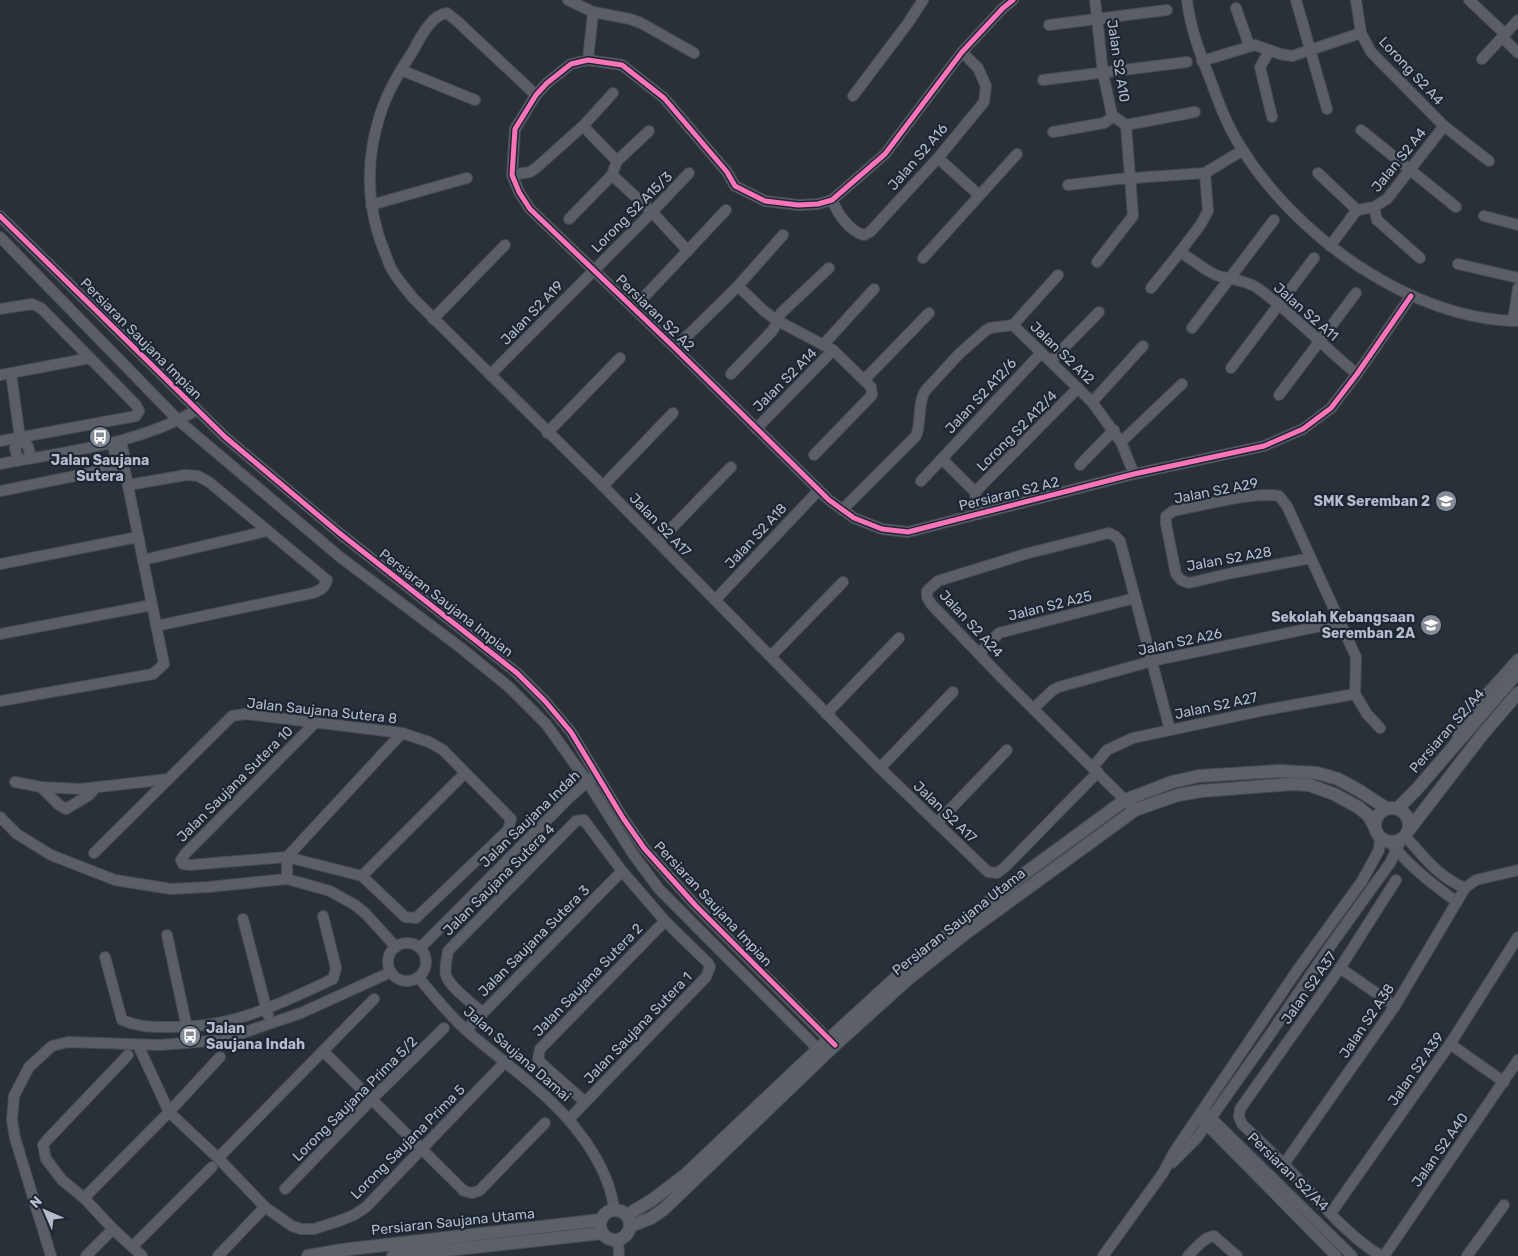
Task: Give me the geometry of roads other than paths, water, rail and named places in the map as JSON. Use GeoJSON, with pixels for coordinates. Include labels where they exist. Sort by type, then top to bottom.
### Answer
{"type":"FeatureCollection","features":[{"type":"Feature","properties":{"kind":"main road","name":"Persiaran S2/A4"},"geometry":{"type":"LineString","coordinates":[[1394,838],[1377,816],[1392,808],[1417,789],[1518,672]]}},
{"type":"Feature","properties":{"kind":"main road"},"geometry":{"type":"LineString","coordinates":[[1394,838],[1518,693]]}},
{"type":"Feature","properties":{"kind":"main road","name":"Persiaran Saujana Utama"},"geometry":{"type":"LineString","coordinates":[[629,1220],[652,1218],[664,1209],[912,962],[1024,874],[1125,800],[1172,782],[1199,776],[1280,771],[1317,772],[1338,779],[1392,808]]}},
{"type":"Feature","properties":{"kind":"main road","name":"Persiaran Saujana Utama"},"geometry":{"type":"LineString","coordinates":[[832,1042],[931,959],[1135,810],[1178,795],[1201,791],[1292,784],[1309,785],[1334,794],[1358,807],[1394,838]]}},
{"type":"Feature","properties":{"kind":"main road"},"geometry":{"type":"LineString","coordinates":[[1392,808],[1407,815],[1409,820],[1394,838]]}},
{"type":"Feature","properties":{"kind":"main road"},"geometry":{"type":"LineString","coordinates":[[614,1210],[624,1212],[629,1220],[625,1237],[618,1240],[609,1239],[601,1227],[606,1213],[614,1210]]}},
{"type":"Feature","properties":{"kind":"main road","name":"Persiaran Saujana Utama"},"geometry":{"type":"LineString","coordinates":[[308,1256],[342,1250],[601,1227]]}},
{"type":"Feature","properties":{"kind":"main road","name":"Persiaran Saujana Utama"},"geometry":{"type":"LineString","coordinates":[[393,1256],[601,1227]]}},
{"type":"Feature","properties":{"kind":"street"},"geometry":{"type":"LineString","coordinates":[[568,0],[594,12],[641,23],[694,53]]}},
{"type":"Feature","properties":{"kind":"street"},"geometry":{"type":"LineString","coordinates":[[853,96],[923,0]]}},
{"type":"Feature","properties":{"kind":"street"},"geometry":{"type":"LineString","coordinates":[[832,200],[885,154],[962,52],[1003,8],[1013,0]]}},
{"type":"Feature","properties":{"kind":"street","name":"Jalan S2 A10"},"geometry":{"type":"LineString","coordinates":[[1095,0],[1103,73],[1112,115],[1126,124]]}},
{"type":"Feature","properties":{"kind":"street"},"geometry":{"type":"LineString","coordinates":[[1187,0],[1202,61],[1226,120],[1242,150],[1272,190],[1330,246],[1411,296],[1464,315],[1502,321],[1516,321],[1518,288]]}},
{"type":"Feature","properties":{"kind":"street"},"geometry":{"type":"LineString","coordinates":[[1296,0],[1327,109]]}},
{"type":"Feature","properties":{"kind":"street"},"geometry":{"type":"LineString","coordinates":[[1202,61],[1249,45],[1260,45],[1286,56],[1310,51],[1361,33],[1356,0]]}},
{"type":"Feature","properties":{"kind":"street"},"geometry":{"type":"LineString","coordinates":[[1469,0],[1518,53]]}},
{"type":"Feature","properties":{"kind":"street"},"geometry":{"type":"LineString","coordinates":[[1236,8],[1249,45]]}},
{"type":"Feature","properties":{"kind":"street"},"geometry":{"type":"LineString","coordinates":[[1049,24],[1168,10]]}},
{"type":"Feature","properties":{"kind":"street"},"geometry":{"type":"LineString","coordinates":[[588,60],[594,12]]}},
{"type":"Feature","properties":{"kind":"street","name":"Jalan S2 A17"},"geometry":{"type":"LineString","coordinates":[[536,95],[447,13],[441,14],[426,28],[401,70],[380,114],[372,144],[370,178],[371,204],[376,232],[392,270],[413,298],[432,319],[603,486],[880,768],[988,872],[997,873],[1005,867],[1095,770]]}},
{"type":"Feature","properties":{"kind":"street"},"geometry":{"type":"LineString","coordinates":[[1482,58],[1518,20]]}},
{"type":"Feature","properties":{"kind":"street","name":"Lorong S2 A4"},"geometry":{"type":"LineString","coordinates":[[1361,33],[1371,52],[1444,126],[1489,161]]}},
{"type":"Feature","properties":{"kind":"street"},"geometry":{"type":"LineString","coordinates":[[1270,50],[1260,68],[1272,117]]}},
{"type":"Feature","properties":{"kind":"street","name":"Jalan S2 A16"},"geometry":{"type":"LineString","coordinates":[[832,200],[838,214],[857,233],[864,235],[870,232],[938,158],[984,102],[986,86],[978,68],[962,52]]}},
{"type":"Feature","properties":{"kind":"street","name":"Persiaran S2 A2"},"geometry":{"type":"LineString","coordinates":[[832,200],[818,204],[798,205],[765,201],[735,186],[727,172],[664,98],[622,65],[588,60],[571,64],[546,83],[536,95],[515,129],[512,175],[519,192],[530,209],[675,348],[818,491],[854,518],[882,529],[908,532],[1134,474],[1272,443],[1303,429],[1331,408],[1411,296]]}},
{"type":"Feature","properties":{"kind":"street"},"geometry":{"type":"LineString","coordinates":[[1043,80],[1187,62]]}},
{"type":"Feature","properties":{"kind":"street"},"geometry":{"type":"LineString","coordinates":[[401,70],[475,100]]}},
{"type":"Feature","properties":{"kind":"street"},"geometry":{"type":"LineString","coordinates":[[512,175],[530,172],[536,168],[583,126],[613,93]]}},
{"type":"Feature","properties":{"kind":"street"},"geometry":{"type":"LineString","coordinates":[[1098,262],[1132,219],[1126,124],[1195,112]]}},
{"type":"Feature","properties":{"kind":"street"},"geometry":{"type":"LineString","coordinates":[[1053,132],[1104,124],[1112,115]]}},
{"type":"Feature","properties":{"kind":"street"},"geometry":{"type":"LineString","coordinates":[[583,126],[617,161]]}},
{"type":"Feature","properties":{"kind":"street","name":"Jalan S2 A4"},"geometry":{"type":"LineString","coordinates":[[1358,210],[1374,206],[1387,199],[1444,126]]}},
{"type":"Feature","properties":{"kind":"street"},"geometry":{"type":"LineString","coordinates":[[569,219],[612,175],[617,161],[649,130]]}},
{"type":"Feature","properties":{"kind":"street"},"geometry":{"type":"LineString","coordinates":[[1360,130],[1456,207]]}},
{"type":"Feature","properties":{"kind":"street"},"geometry":{"type":"LineString","coordinates":[[1068,185],[1130,178],[1205,173],[1242,150]]}},
{"type":"Feature","properties":{"kind":"street"},"geometry":{"type":"LineString","coordinates":[[923,258],[1018,154]]}},
{"type":"Feature","properties":{"kind":"street"},"geometry":{"type":"LineString","coordinates":[[938,158],[979,196]]}},
{"type":"Feature","properties":{"kind":"street","name":"Lorong S2 A15/3"},"geometry":{"type":"LineString","coordinates":[[594,270],[689,173]]}},
{"type":"Feature","properties":{"kind":"street"},"geometry":{"type":"LineString","coordinates":[[1151,288],[1202,224],[1208,211],[1205,173]]}},
{"type":"Feature","properties":{"kind":"street"},"geometry":{"type":"LineString","coordinates":[[1318,173],[1358,210],[1330,246]]}},
{"type":"Feature","properties":{"kind":"street"},"geometry":{"type":"LineString","coordinates":[[612,175],[652,212],[688,251]]}},
{"type":"Feature","properties":{"kind":"street"},"geometry":{"type":"LineString","coordinates":[[371,204],[467,178]]}},
{"type":"Feature","properties":{"kind":"street"},"geometry":{"type":"LineString","coordinates":[[1374,206],[1377,220],[1420,258]]}},
{"type":"Feature","properties":{"kind":"street"},"geometry":{"type":"LineString","coordinates":[[645,296],[726,210]]}},
{"type":"Feature","properties":{"kind":"street","name":"Persiaran Saujana Impian"},"geometry":{"type":"LineString","coordinates":[[0,216],[225,437],[338,532],[517,673],[545,701],[571,732],[623,818],[644,848],[696,906],[832,1042]]}},
{"type":"Feature","properties":{"kind":"street"},"geometry":{"type":"LineString","coordinates":[[1484,216],[1518,225]]}},
{"type":"Feature","properties":{"kind":"street"},"geometry":{"type":"LineString","coordinates":[[1192,328],[1274,220]]}},
{"type":"Feature","properties":{"kind":"street"},"geometry":{"type":"LineString","coordinates":[[675,348],[738,286],[783,235]]}},
{"type":"Feature","properties":{"kind":"street","name":"Persiaran Saujana Impian"},"geometry":{"type":"LineString","coordinates":[[0,237],[179,421],[340,556],[509,687],[546,724],[587,781],[633,854],[659,888],[822,1052]]}},
{"type":"Feature","properties":{"kind":"street"},"geometry":{"type":"LineString","coordinates":[[432,319],[505,245]]}},
{"type":"Feature","properties":{"kind":"street","name":"Jalan S2 A11"},"geometry":{"type":"LineString","coordinates":[[1180,252],[1216,275],[1243,281],[1254,286],[1279,304],[1320,343],[1357,374]]}},
{"type":"Feature","properties":{"kind":"street"},"geometry":{"type":"LineString","coordinates":[[1231,368],[1314,258]]}},
{"type":"Feature","properties":{"kind":"street"},"geometry":{"type":"LineString","coordinates":[[1458,264],[1518,278]]}},
{"type":"Feature","properties":{"kind":"street"},"geometry":{"type":"LineString","coordinates":[[731,374],[773,330],[781,314],[829,268]]}},
{"type":"Feature","properties":{"kind":"street","name":"Jalan S2 A19"},"geometry":{"type":"LineString","coordinates":[[490,375],[594,270]]}},
{"type":"Feature","properties":{"kind":"street"},"geometry":{"type":"LineString","coordinates":[[1013,325],[1058,275]]}},
{"type":"Feature","properties":{"kind":"street","name":"Jalan S2 A14"},"geometry":{"type":"LineString","coordinates":[[738,286],[764,311],[778,321],[833,350],[865,380]]}},
{"type":"Feature","properties":{"kind":"street"},"geometry":{"type":"LineString","coordinates":[[823,345],[874,288]]}},
{"type":"Feature","properties":{"kind":"street"},"geometry":{"type":"LineString","coordinates":[[1279,396],[1356,293]]}},
{"type":"Feature","properties":{"kind":"street"},"geometry":{"type":"LineString","coordinates":[[0,309],[32,304],[41,308],[136,405],[138,411],[136,416],[0,442]]}},
{"type":"Feature","properties":{"kind":"street"},"geometry":{"type":"LineString","coordinates":[[1051,362],[1099,312]]}},
{"type":"Feature","properties":{"kind":"street"},"geometry":{"type":"LineString","coordinates":[[814,455],[872,394],[871,387],[865,380],[929,313]]}},
{"type":"Feature","properties":{"kind":"street","name":"Jalan S2 A12"},"geometry":{"type":"LineString","coordinates":[[842,510],[916,436],[920,426],[922,396],[959,354],[990,328],[1013,325],[1092,402],[1114,430],[1134,474]]}},
{"type":"Feature","properties":{"kind":"street"},"geometry":{"type":"LineString","coordinates":[[1092,402],[1143,346]]}},
{"type":"Feature","properties":{"kind":"street","name":"Jalan S2 A14"},"geometry":{"type":"LineString","coordinates":[[756,429],[833,350]]}},
{"type":"Feature","properties":{"kind":"street","name":"Jalan S2 A12/6"},"geometry":{"type":"LineString","coordinates":[[921,482],[1041,353]]}},
{"type":"Feature","properties":{"kind":"street"},"geometry":{"type":"LineString","coordinates":[[0,375],[90,358]]}},
{"type":"Feature","properties":{"kind":"street"},"geometry":{"type":"LineString","coordinates":[[548,433],[620,358]]}},
{"type":"Feature","properties":{"kind":"street"},"geometry":{"type":"LineString","coordinates":[[11,373],[20,438],[15,448],[18,460]]}},
{"type":"Feature","properties":{"kind":"street"},"geometry":{"type":"LineString","coordinates":[[1121,442],[1182,384]]}},
{"type":"Feature","properties":{"kind":"street","name":"Lorong S2 A12/4"},"geometry":{"type":"LineString","coordinates":[[975,492],[1078,388]]}},
{"type":"Feature","properties":{"kind":"street"},"geometry":{"type":"LineString","coordinates":[[0,464],[117,442],[179,421],[197,410]]}},
{"type":"Feature","properties":{"kind":"street"},"geometry":{"type":"LineString","coordinates":[[603,486],[673,413]]}},
{"type":"Feature","properties":{"kind":"street"},"geometry":{"type":"LineString","coordinates":[[1080,465],[1114,430]]}},
{"type":"Feature","properties":{"kind":"street"},"geometry":{"type":"LineString","coordinates":[[20,438],[28,446],[31,458]]}},
{"type":"Feature","properties":{"kind":"street"},"geometry":{"type":"LineString","coordinates":[[0,701],[153,674],[164,664],[124,466],[125,459],[117,442]]}},
{"type":"Feature","properties":{"kind":"street"},"geometry":{"type":"LineString","coordinates":[[942,459],[975,492],[978,514]]}},
{"type":"Feature","properties":{"kind":"street"},"geometry":{"type":"LineString","coordinates":[[0,491],[124,466]]}},
{"type":"Feature","properties":{"kind":"street"},"geometry":{"type":"LineString","coordinates":[[658,542],[731,467]]}},
{"type":"Feature","properties":{"kind":"street"},"geometry":{"type":"LineString","coordinates":[[128,485],[186,476],[198,476],[209,482],[327,580],[322,589],[313,593],[156,626]]}},
{"type":"Feature","properties":{"kind":"street","name":"Jalan S2 A18"},"geometry":{"type":"LineString","coordinates":[[715,600],[818,491]]}},
{"type":"Feature","properties":{"kind":"street","name":"Jalan S2 A29"},"geometry":{"type":"LineString","coordinates":[[1166,524],[1166,516],[1174,511],[1242,498],[1279,496],[1286,506],[1310,558]]}},
{"type":"Feature","properties":{"kind":"street","name":"Jalan S2 A28"},"geometry":{"type":"LineString","coordinates":[[1166,524],[1176,574],[1181,580],[1189,583],[1232,572],[1310,558]]}},
{"type":"Feature","properties":{"kind":"street"},"geometry":{"type":"LineString","coordinates":[[143,560],[267,531]]}},
{"type":"Feature","properties":{"kind":"street","name":"Jalan S2 A24"},"geometry":{"type":"LineString","coordinates":[[1135,598],[1120,541],[1108,533],[1025,554],[938,581],[927,591],[927,598],[931,604],[1003,679],[1135,810]]}},
{"type":"Feature","properties":{"kind":"street"},"geometry":{"type":"LineString","coordinates":[[0,564],[138,537]]}},
{"type":"Feature","properties":{"kind":"street"},"geometry":{"type":"LineString","coordinates":[[1310,558],[1356,657],[1355,694],[1367,714],[1380,728]]}},
{"type":"Feature","properties":{"kind":"street"},"geometry":{"type":"LineString","coordinates":[[771,656],[843,582]]}},
{"type":"Feature","properties":{"kind":"street"},"geometry":{"type":"LineString","coordinates":[[1135,598],[1170,730]]}},
{"type":"Feature","properties":{"kind":"street","name":"Jalan S2 A25"},"geometry":{"type":"LineString","coordinates":[[980,653],[999,633],[1135,598]]}},
{"type":"Feature","properties":{"kind":"street"},"geometry":{"type":"LineString","coordinates":[[0,634],[152,605]]}},
{"type":"Feature","properties":{"kind":"street","name":"Jalan S2 A26"},"geometry":{"type":"LineString","coordinates":[[1034,708],[1053,690],[1059,687],[1152,662],[1340,622]]}},
{"type":"Feature","properties":{"kind":"street"},"geometry":{"type":"LineString","coordinates":[[826,714],[899,638]]}},
{"type":"Feature","properties":{"kind":"street"},"geometry":{"type":"LineString","coordinates":[[1456,744],[1462,721],[1518,659]]}},
{"type":"Feature","properties":{"kind":"street"},"geometry":{"type":"LineString","coordinates":[[880,768],[953,692]]}},
{"type":"Feature","properties":{"kind":"street","name":"Jalan S2 A27"},"geometry":{"type":"LineString","coordinates":[[1095,770],[1107,750],[1133,738],[1355,694]]}},
{"type":"Feature","properties":{"kind":"street","name":"Jalan Saujana Sutera 8"},"geometry":{"type":"LineString","coordinates":[[94,853],[232,716],[246,714],[402,733],[429,742],[443,750],[510,820],[508,830],[416,918],[405,918],[362,876]]}},
{"type":"Feature","properties":{"kind":"street","name":"Jalan Saujana Sutera 10"},"geometry":{"type":"LineString","coordinates":[[287,857],[185,865],[181,860],[315,723]]}},
{"type":"Feature","properties":{"kind":"street"},"geometry":{"type":"LineString","coordinates":[[287,879],[287,857],[402,733]]}},
{"type":"Feature","properties":{"kind":"street"},"geometry":{"type":"LineString","coordinates":[[937,823],[1007,750]]}},
{"type":"Feature","properties":{"kind":"street"},"geometry":{"type":"LineString","coordinates":[[287,857],[362,876],[465,772]]}},
{"type":"Feature","properties":{"kind":"street","name":"Jalan Saujana Indah"},"geometry":{"type":"LineString","coordinates":[[420,948],[570,797],[596,774]]}},
{"type":"Feature","properties":{"kind":"street"},"geometry":{"type":"LineString","coordinates":[[15,782],[41,787],[81,789],[168,779]]}},
{"type":"Feature","properties":{"kind":"street"},"geometry":{"type":"LineString","coordinates":[[41,787],[59,805],[66,809],[89,795],[96,787]]}},
{"type":"Feature","properties":{"kind":"street"},"geometry":{"type":"LineString","coordinates":[[0,817],[17,834],[50,855],[115,880],[171,888],[208,887],[287,879],[330,891],[365,913],[396,947]]}},
{"type":"Feature","properties":{"kind":"street","name":"Jalan Saujana Sutera 4"},"geometry":{"type":"LineString","coordinates":[[482,1012],[450,982],[446,975],[445,966],[448,951],[576,821],[584,820],[590,826],[622,871]]}},
{"type":"Feature","properties":{"kind":"street"},"geometry":{"type":"LineString","coordinates":[[1394,838],[1407,862],[1457,902]]}},
{"type":"Feature","properties":{"kind":"street"},"geometry":{"type":"LineString","coordinates":[[1103,1256],[1163,1173],[1174,1152],[1204,1117],[1390,863],[1394,838]]}},
{"type":"Feature","properties":{"kind":"street"},"geometry":{"type":"LineString","coordinates":[[1394,838],[1439,874],[1452,883],[1465,888],[1476,880],[1518,870]]}},
{"type":"Feature","properties":{"kind":"street"},"geometry":{"type":"LineString","coordinates":[[1163,1173],[1196,1139],[1204,1117],[1296,972],[1362,881],[1379,850],[1394,838]]}},
{"type":"Feature","properties":{"kind":"street"},"geometry":{"type":"LineString","coordinates":[[1390,863],[1398,860],[1407,862]]}},
{"type":"Feature","properties":{"kind":"street"},"geometry":{"type":"LineString","coordinates":[[622,871],[665,921]]}},
{"type":"Feature","properties":{"kind":"street","name":"Jalan Saujana Sutera 3"},"geometry":{"type":"LineString","coordinates":[[466,1030],[622,871]]}},
{"type":"Feature","properties":{"kind":"street","name":"Jalan S2 A37"},"geometry":{"type":"LineString","coordinates":[[1284,1164],[1242,1124],[1239,1117],[1240,1109],[1340,968],[1396,880]]}},
{"type":"Feature","properties":{"kind":"street","name":"Jalan S2 A38"},"geometry":{"type":"LineString","coordinates":[[1284,1164],[1395,1006],[1465,888]]}},
{"type":"Feature","properties":{"kind":"street"},"geometry":{"type":"LineString","coordinates":[[105,957],[122,1020],[137,1026],[188,1028],[228,1022],[266,1010],[333,979],[336,968],[323,916]]}},
{"type":"Feature","properties":{"kind":"street"},"geometry":{"type":"LineString","coordinates":[[243,919],[271,1024]]}},
{"type":"Feature","properties":{"kind":"street","name":"Jalan Saujana Sutera 1"},"geometry":{"type":"LineString","coordinates":[[569,1119],[706,977],[710,967],[708,962],[665,921]]}},
{"type":"Feature","properties":{"kind":"street","name":"Jalan Saujana Sutera 2"},"geometry":{"type":"LineString","coordinates":[[585,1102],[542,1064],[538,1059],[540,1049],[665,921]]}},
{"type":"Feature","properties":{"kind":"street"},"geometry":{"type":"LineString","coordinates":[[167,935],[188,1028]]}},
{"type":"Feature","properties":{"kind":"street","name":"Jalan S2 A39"},"geometry":{"type":"LineString","coordinates":[[1330,1213],[1450,1044],[1518,937]]}},
{"type":"Feature","properties":{"kind":"street"},"geometry":{"type":"LineString","coordinates":[[405,943],[420,948],[423,952],[426,963],[422,973],[414,980],[403,981],[398,979],[388,967],[389,956],[396,947],[405,943]]}},
{"type":"Feature","properties":{"kind":"street"},"geometry":{"type":"LineString","coordinates":[[1340,968],[1395,1006]]}},
{"type":"Feature","properties":{"kind":"street"},"geometry":{"type":"LineString","coordinates":[[51,1256],[15,1138],[12,1120],[14,1096],[29,1067],[52,1046],[68,1042],[160,1045],[222,1040],[301,1013],[391,972]]}},
{"type":"Feature","properties":{"kind":"street","name":"Jalan Saujana Damai"},"geometry":{"type":"LineString","coordinates":[[418,977],[440,1004],[466,1030],[544,1093],[569,1119],[598,1161],[613,1195],[614,1210]]}},
{"type":"Feature","properties":{"kind":"street"},"geometry":{"type":"LineString","coordinates":[[133,1246],[374,998]]}},
{"type":"Feature","properties":{"kind":"street","name":"Lorong Saujana Prima 5/2"},"geometry":{"type":"LineString","coordinates":[[285,1189],[444,1028]]}},
{"type":"Feature","properties":{"kind":"street"},"geometry":{"type":"LineString","coordinates":[[1450,1044],[1504,1082]]}},
{"type":"Feature","properties":{"kind":"street"},"geometry":{"type":"LineString","coordinates":[[138,1045],[169,1112]]}},
{"type":"Feature","properties":{"kind":"street"},"geometry":{"type":"LineString","coordinates":[[323,1051],[421,1150],[464,1191],[472,1194],[479,1191],[545,1123]]}},
{"type":"Feature","properties":{"kind":"street"},"geometry":{"type":"LineString","coordinates":[[128,1056],[43,1145],[46,1160],[62,1180],[84,1198],[142,1256]]}},
{"type":"Feature","properties":{"kind":"street"},"geometry":{"type":"LineString","coordinates":[[84,1198],[220,1057]]}},
{"type":"Feature","properties":{"kind":"street","name":"Jalan S2 A40"},"geometry":{"type":"LineString","coordinates":[[1382,1256],[1518,1060]]}},
{"type":"Feature","properties":{"kind":"street","name":"Lorong Saujana Prima 5"},"geometry":{"type":"LineString","coordinates":[[169,1112],[215,1163],[265,1208],[292,1226],[301,1229],[314,1229],[354,1215],[366,1207],[506,1061]]}},
{"type":"Feature","properties":{"kind":"street","name":"Persiaran S2/A4"},"geometry":{"type":"LineString","coordinates":[[1204,1117],[1220,1138],[1336,1256]]}},
{"type":"Feature","properties":{"kind":"street","name":"Persiaran S2/A4"},"geometry":{"type":"LineString","coordinates":[[1204,1117],[1352,1256]]}},
{"type":"Feature","properties":{"kind":"street"},"geometry":{"type":"LineString","coordinates":[[1196,1139],[1220,1138]]}},
{"type":"Feature","properties":{"kind":"street"},"geometry":{"type":"LineString","coordinates":[[1284,1164],[1330,1213],[1367,1248],[1382,1256]]}},
{"type":"Feature","properties":{"kind":"street"},"geometry":{"type":"LineString","coordinates":[[1467,1256],[1504,1205]]}},
{"type":"Feature","properties":{"kind":"street"},"geometry":{"type":"LineString","coordinates":[[218,1256],[265,1208]]}},
{"type":"Feature","properties":{"kind":"street"},"geometry":{"type":"LineString","coordinates":[[86,1256],[113,1229]]}},
{"type":"Feature","properties":{"kind":"street"},"geometry":{"type":"LineString","coordinates":[[1188,1256],[1203,1241],[1214,1236],[1237,1256]]}},
{"type":"Feature","properties":{"kind":"street"},"geometry":{"type":"LineString","coordinates":[[618,1240],[620,1256]]}},
{"type":"Feature","properties":{"kind":"place","name":"Jalan Saujana Sutera"},"geometry":{"type":"Point","coordinates":[100,437]}},
{"type":"Feature","properties":{"kind":"place","name":"SMK Seremban 2"},"geometry":{"type":"Point","coordinates":[1446,501]}},
{"type":"Feature","properties":{"kind":"place","name":"Sekolah Kebangsaan Seremban 2A"},"geometry":{"type":"Point","coordinates":[1431,625]}},
{"type":"Feature","properties":{"kind":"place","name":"Jalan Saujana Indah"},"geometry":{"type":"Point","coordinates":[190,1036]}}]}
